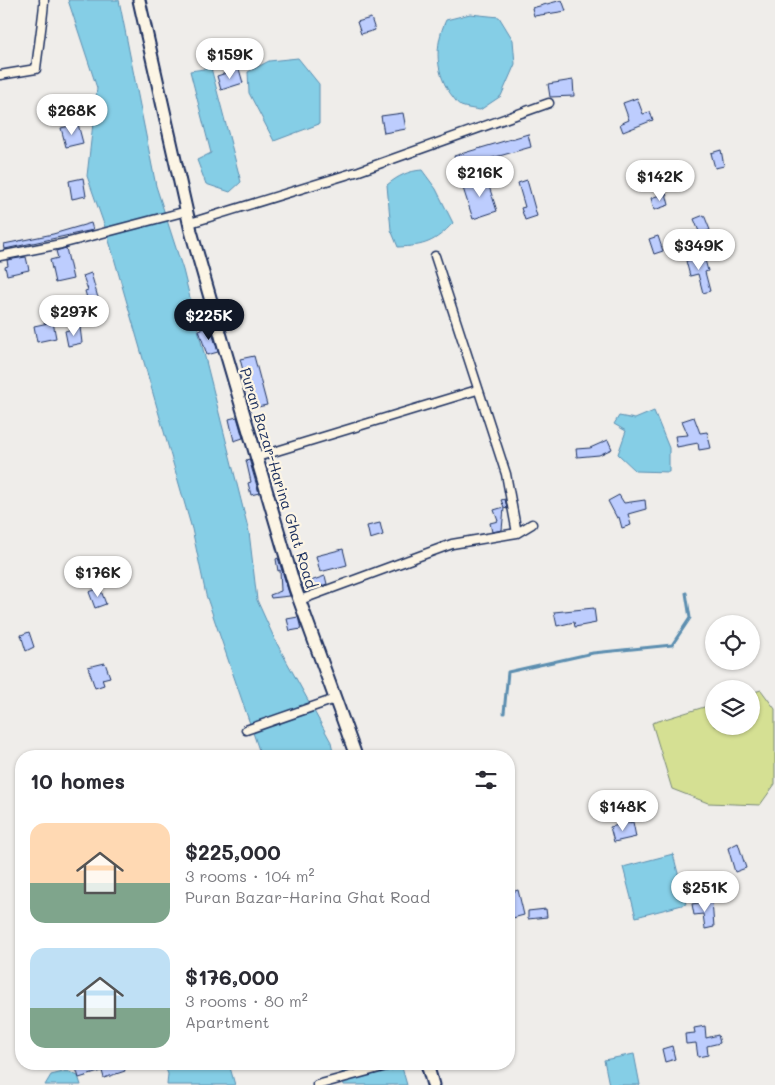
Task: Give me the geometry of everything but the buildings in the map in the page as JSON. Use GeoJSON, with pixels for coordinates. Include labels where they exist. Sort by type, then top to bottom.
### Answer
{"type":"FeatureCollection","features":[{"type":"Feature","properties":{"kind":"main road","name":"Puran Bazar-Harina Ghat Road"},"geometry":{"type":"LineString","coordinates":[[139,0],[190,223],[257,457],[300,600],[354,750]]}},
{"type":"Feature","properties":{"kind":"main road"},"geometry":{"type":"LineString","coordinates":[[429,1070],[433,1085]]}},
{"type":"Feature","properties":{"kind":"street"},"geometry":{"type":"LineString","coordinates":[[0,75],[36,69],[40,26],[46,5],[44,0]]}},
{"type":"Feature","properties":{"kind":"street"},"geometry":{"type":"LineString","coordinates":[[190,223],[359,171],[549,103]]}},
{"type":"Feature","properties":{"kind":"street"},"geometry":{"type":"LineString","coordinates":[[0,256],[61,244],[187,211]]}},
{"type":"Feature","properties":{"kind":"street"},"geometry":{"type":"LineString","coordinates":[[435,256],[477,390],[506,474],[517,533]]}},
{"type":"Feature","properties":{"kind":"street"},"geometry":{"type":"LineString","coordinates":[[257,457],[477,390]]}},
{"type":"Feature","properties":{"kind":"street"},"geometry":{"type":"LineString","coordinates":[[300,600],[452,544],[517,533],[532,524]]}},
{"type":"Feature","properties":{"kind":"street"},"geometry":{"type":"LineString","coordinates":[[246,730],[335,699]]}},
{"type":"Feature","properties":{"kind":"street"},"geometry":{"type":"LineString","coordinates":[[317,1085],[370,1070]]}},
{"type":"Feature","properties":{"kind":"green space"},"geometry":{"type":"Polygon","coordinates":[[[760,690],[775,709],[775,784],[760,805],[708,803],[672,789],[652,723],[705,707],[705,735],[760,735],[760,690]]]}},
{"type":"Feature","properties":{"kind":"water"},"geometry":{"type":"Polygon","coordinates":[[[68,0],[119,0],[156,186],[183,270],[249,532],[257,600],[276,642],[331,742],[333,750],[259,750],[206,595],[192,529],[106,230],[87,176],[97,88],[68,0]]]}},
{"type":"Feature","properties":{"kind":"water"},"geometry":{"type":"Polygon","coordinates":[[[470,14],[499,17],[513,40],[515,64],[501,96],[480,110],[463,107],[457,102],[447,88],[438,60],[440,39],[446,20],[470,14]]]}},
{"type":"Feature","properties":{"kind":"water"},"geometry":{"type":"Polygon","coordinates":[[[298,58],[319,84],[319,124],[274,141],[249,93],[248,72],[269,61],[298,58]]]}},
{"type":"Feature","properties":{"kind":"water"},"geometry":{"type":"Polygon","coordinates":[[[211,68],[241,182],[230,192],[206,184],[197,160],[211,153],[190,71],[211,68]]]}},
{"type":"Feature","properties":{"kind":"water"},"geometry":{"type":"Polygon","coordinates":[[[422,170],[436,189],[453,223],[441,235],[429,242],[415,246],[398,247],[391,230],[387,185],[403,175],[422,170]]]}},
{"type":"Feature","properties":{"kind":"water"},"geometry":{"type":"Polygon","coordinates":[[[654,411],[669,448],[669,472],[636,471],[618,454],[626,431],[614,424],[619,416],[635,419],[654,411]]]}},
{"type":"Feature","properties":{"kind":"water"},"geometry":{"type":"Polygon","coordinates":[[[673,854],[686,904],[636,917],[623,867],[673,854]]]}},
{"type":"Feature","properties":{"kind":"water"},"geometry":{"type":"Polygon","coordinates":[[[634,1054],[640,1085],[609,1085],[604,1060],[634,1054]]]}},
{"type":"Feature","properties":{"kind":"water"},"geometry":{"type":"Polygon","coordinates":[[[166,1070],[231,1070],[235,1085],[167,1085],[166,1070]]]}},
{"type":"Feature","properties":{"kind":"water"},"geometry":{"type":"Polygon","coordinates":[[[342,1070],[403,1070],[407,1085],[344,1085],[342,1070]]]}},
{"type":"Feature","properties":{"kind":"water"},"geometry":{"type":"Polygon","coordinates":[[[67,1071],[78,1076],[81,1085],[45,1085],[51,1075],[67,1071]]]}},
{"type":"Feature","properties":{"kind":"waterway"},"geometry":{"type":"LineString","coordinates":[[504,713],[508,672],[593,653],[672,645],[690,618],[686,593]]}}]}
